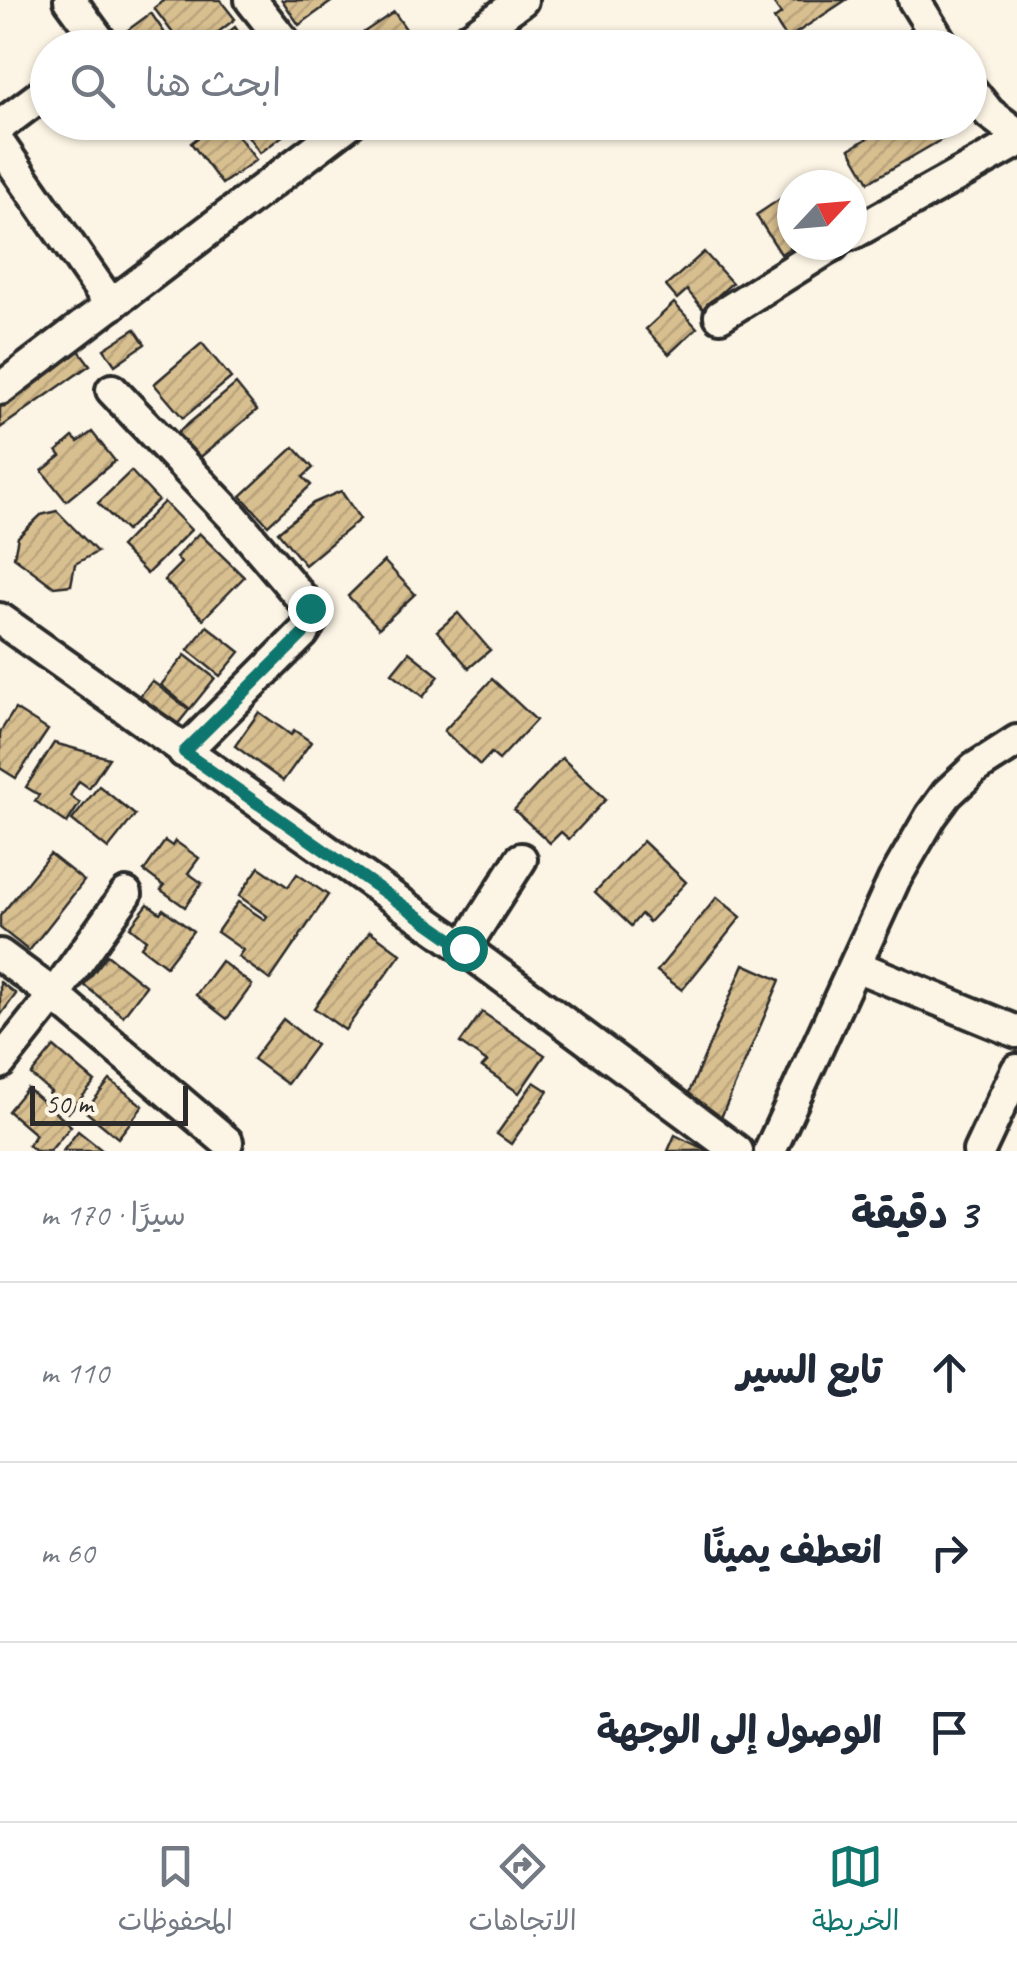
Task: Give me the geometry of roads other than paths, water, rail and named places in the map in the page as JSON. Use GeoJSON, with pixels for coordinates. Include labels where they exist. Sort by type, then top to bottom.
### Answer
{"type":"FeatureCollection","features":[{"type":"Feature","properties":{"kind":"street"},"geometry":{"type":"LineString","coordinates":[[70,0],[92,30]]}},
{"type":"Feature","properties":{"kind":"street"},"geometry":{"type":"LineString","coordinates":[[251,0],[275,30]]}},
{"type":"Feature","properties":{"kind":"street"},"geometry":{"type":"LineString","coordinates":[[481,30],[522,0]]}},
{"type":"Feature","properties":{"kind":"street"},"geometry":{"type":"LineString","coordinates":[[914,0],[933,30]]}},
{"type":"Feature","properties":{"kind":"street"},"geometry":{"type":"LineString","coordinates":[[0,126],[30,104]]}},
{"type":"Feature","properties":{"kind":"street"},"geometry":{"type":"LineString","coordinates":[[987,110],[1017,134]]}},
{"type":"Feature","properties":{"kind":"street"},"geometry":{"type":"LineString","coordinates":[[3,381],[328,140]]}},
{"type":"Feature","properties":{"kind":"street"},"geometry":{"type":"LineString","coordinates":[[867,226],[1017,142]]}},
{"type":"Feature","properties":{"kind":"street"},"geometry":{"type":"LineString","coordinates":[[0,145],[111,304]]}},
{"type":"Feature","properties":{"kind":"street"},"geometry":{"type":"LineString","coordinates":[[720,316],[809,260]]}},
{"type":"Feature","properties":{"kind":"street"},"geometry":{"type":"LineString","coordinates":[[112,390],[233,518],[310,608],[312,620],[303,634],[184,752]]}},
{"type":"Feature","properties":{"kind":"street"},"geometry":{"type":"LineString","coordinates":[[0,619],[464,948],[737,1151]]}},
{"type":"Feature","properties":{"kind":"street"},"geometry":{"type":"LineString","coordinates":[[770,1151],[894,880],[931,816],[975,768],[1017,741]]}},
{"type":"Feature","properties":{"kind":"street"},"geometry":{"type":"LineString","coordinates":[[464,948],[522,859]]}},
{"type":"Feature","properties":{"kind":"street"},"geometry":{"type":"LineString","coordinates":[[0,1062],[54,996],[126,894]]}},
{"type":"Feature","properties":{"kind":"street"},"geometry":{"type":"LineString","coordinates":[[0,954],[227,1142]]}},
{"type":"Feature","properties":{"kind":"street"},"geometry":{"type":"LineString","coordinates":[[856,966],[1017,1032]]}},
{"type":"Feature","properties":{"kind":"street"},"geometry":{"type":"LineString","coordinates":[[980,1151],[1017,1070]]}}]}
